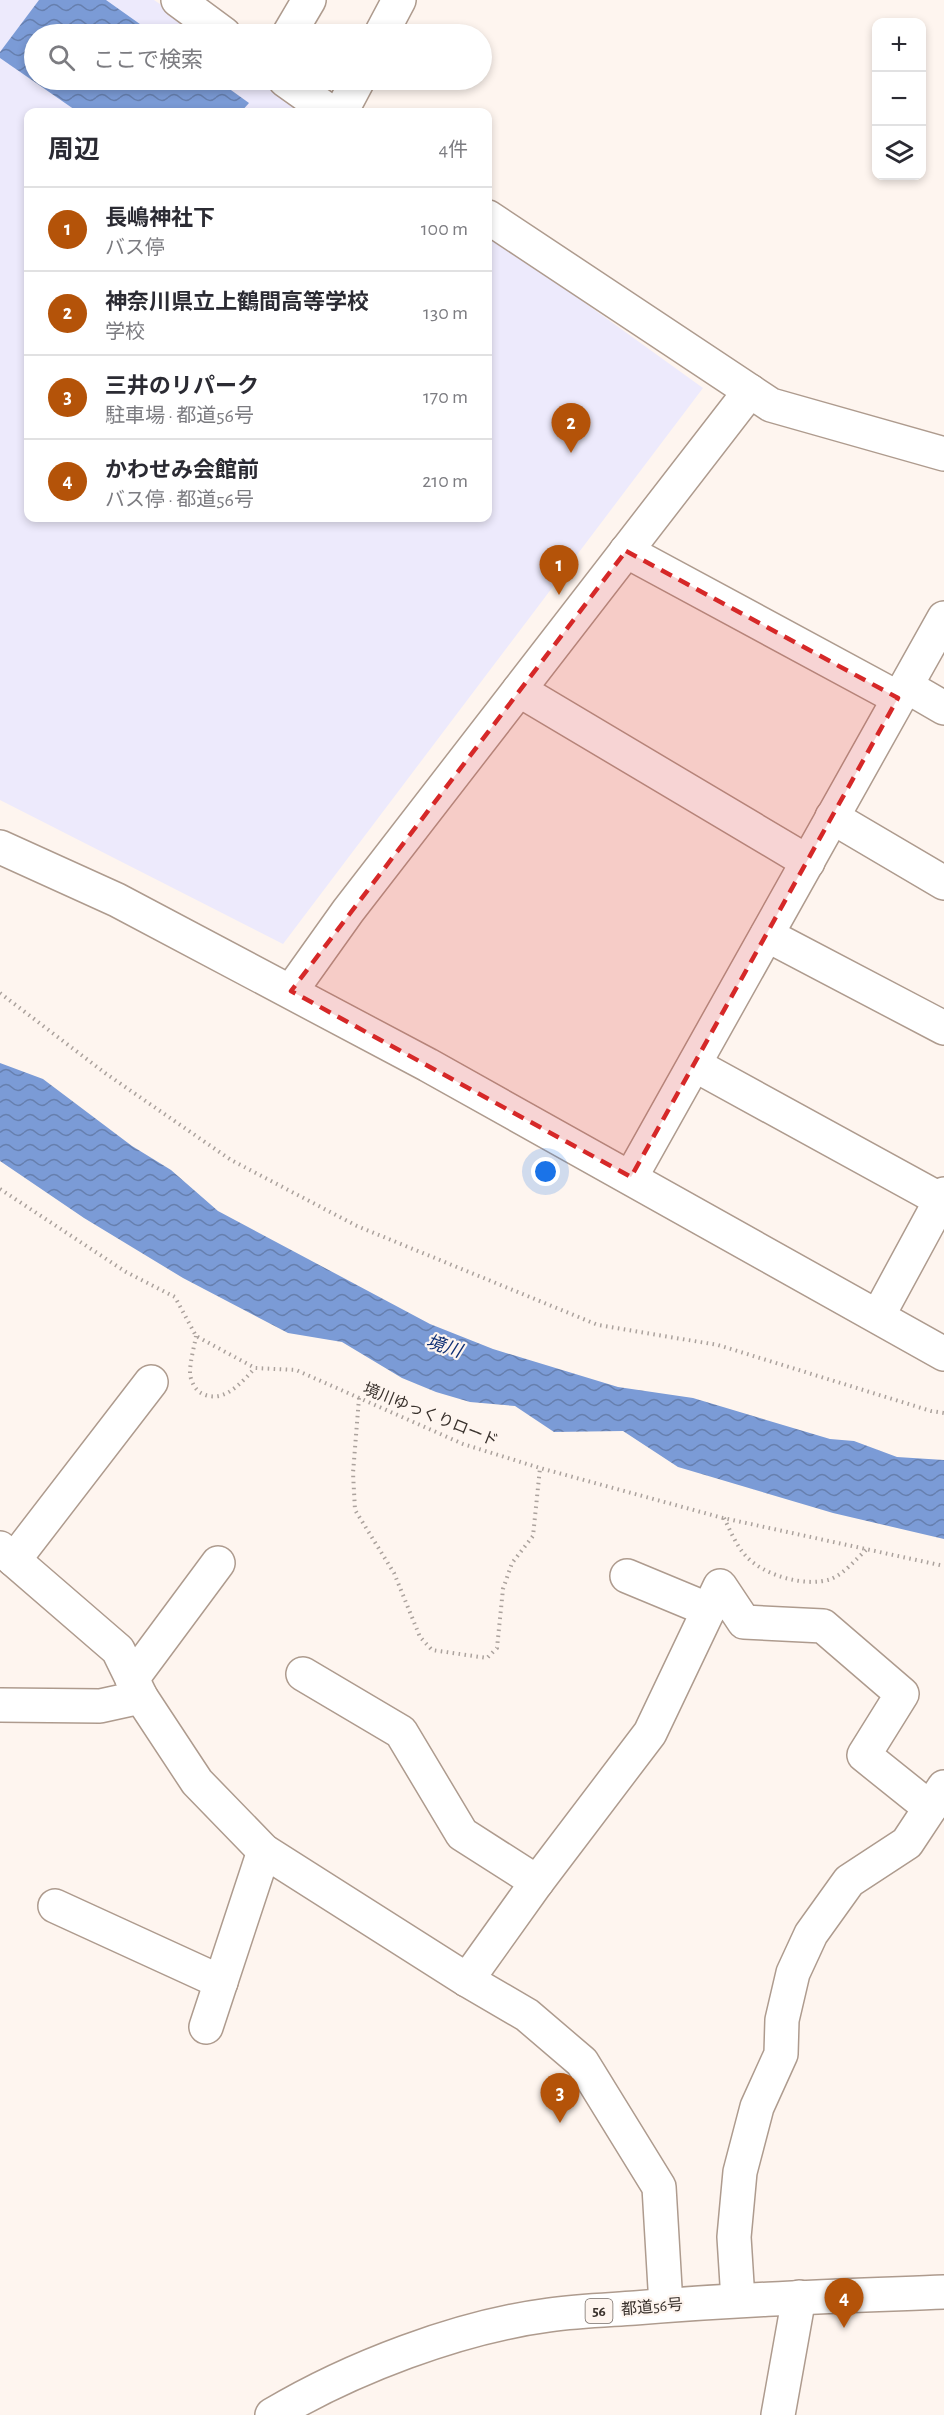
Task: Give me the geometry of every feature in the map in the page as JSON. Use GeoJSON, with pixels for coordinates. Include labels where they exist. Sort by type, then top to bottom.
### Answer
{"type":"FeatureCollection","features":[{"type":"Feature","properties":{"kind":"street"},"geometry":{"type":"LineString","coordinates":[[178,0],[210,24]]}},
{"type":"Feature","properties":{"kind":"street"},"geometry":{"type":"LineString","coordinates":[[295,24],[309,0]]}},
{"type":"Feature","properties":{"kind":"street"},"geometry":{"type":"LineString","coordinates":[[386,24],[399,0]]}},
{"type":"Feature","properties":{"kind":"street"},"geometry":{"type":"LineString","coordinates":[[299,90],[324,108]]}},
{"type":"Feature","properties":{"kind":"street"},"geometry":{"type":"LineString","coordinates":[[343,108],[353,90]]}},
{"type":"Feature","properties":{"kind":"street"},"geometry":{"type":"LineString","coordinates":[[492,220],[771,405],[944,454]]}},
{"type":"Feature","properties":{"kind":"street"},"geometry":{"type":"LineString","coordinates":[[291,991],[348,911],[750,391]]}},
{"type":"Feature","properties":{"kind":"street"},"geometry":{"type":"LineString","coordinates":[[626,551],[902,692],[944,708]]}},
{"type":"Feature","properties":{"kind":"street"},"geometry":{"type":"LineString","coordinates":[[631,1177],[944,618]]}},
{"type":"Feature","properties":{"kind":"street"},"geometry":{"type":"LineString","coordinates":[[519,690],[808,862]]}},
{"type":"Feature","properties":{"kind":"street"},"geometry":{"type":"LineString","coordinates":[[832,818],[944,883]]}},
{"type":"Feature","properties":{"kind":"street"},"geometry":{"type":"LineString","coordinates":[[0,847],[117,900],[291,991],[631,1177],[944,1354]]}},
{"type":"Feature","properties":{"kind":"street"},"geometry":{"type":"LineString","coordinates":[[767,935],[944,1028]]}},
{"type":"Feature","properties":{"kind":"street"},"geometry":{"type":"LineString","coordinates":[[695,1065],[940,1206],[878,1316]]}},
{"type":"Feature","properties":{"kind":"street"},"geometry":{"type":"LineString","coordinates":[[151,1382],[7,1554],[118,1650],[136,1688],[197,1782],[264,1851],[467,1980],[527,2015],[582,2062],[659,2187],[666,2305]]}},
{"type":"Feature","properties":{"kind":"street"},"geometry":{"type":"LineString","coordinates":[[0,1705],[100,1706],[136,1688],[218,1563]]}},
{"type":"Feature","properties":{"kind":"street"},"geometry":{"type":"LineString","coordinates":[[627,1576],[709,1610]]}},
{"type":"Feature","properties":{"kind":"street"},"geometry":{"type":"LineString","coordinates":[[467,1980],[537,1882],[650,1733],[720,1586],[744,1622],[823,1626],[903,1695],[864,1755],[937,1798],[907,1844],[849,1881],[811,1934],[793,1973],[782,2020],[782,2054],[757,2107],[740,2172],[734,2237],[738,2300]]}},
{"type":"Feature","properties":{"kind":"street"},"geometry":{"type":"LineString","coordinates":[[303,1674],[400,1732],[462,1834],[537,1882]]}},
{"type":"Feature","properties":{"kind":"street"},"geometry":{"type":"LineString","coordinates":[[206,2026],[264,1851]]}},
{"type":"Feature","properties":{"kind":"street"},"geometry":{"type":"LineString","coordinates":[[56,1906],[221,1982]]}},
{"type":"Feature","properties":{"kind":"street","name":"都道56号"},"geometry":{"type":"LineString","coordinates":[[272,2415],[297,2400],[363,2370],[438,2341],[496,2325],[548,2315],[738,2300],[944,2292]]}},
{"type":"Feature","properties":{"kind":"street"},"geometry":{"type":"LineString","coordinates":[[778,2415],[799,2297]]}},
{"type":"Feature","properties":{"kind":"path"},"geometry":{"type":"LineString","coordinates":[[0,993],[105,1073],[231,1160],[357,1226],[598,1325],[718,1345],[931,1411],[944,1413]]}},
{"type":"Feature","properties":{"kind":"path"},"geometry":{"type":"LineString","coordinates":[[0,1188],[126,1272],[175,1297],[196,1336],[189,1376],[197,1391],[209,1396],[225,1395],[237,1387],[255,1368]]}},
{"type":"Feature","properties":{"kind":"path","name":"境川ゆっくりロード"},"geometry":{"type":"LineString","coordinates":[[196,1336],[255,1368],[296,1370],[463,1444],[540,1468],[723,1518],[944,1566]]}},
{"type":"Feature","properties":{"kind":"path"},"geometry":{"type":"LineString","coordinates":[[359,1398],[353,1473],[355,1510],[394,1573],[420,1637],[432,1650],[487,1658],[497,1648],[502,1589],[512,1563],[533,1536],[540,1468]]}},
{"type":"Feature","properties":{"kind":"path"},"geometry":{"type":"LineString","coordinates":[[723,1518],[745,1556],[770,1574],[793,1580],[832,1579],[867,1549]]}},
{"type":"Feature","properties":{"kind":"highlighted area"},"geometry":{"type":"Polygon","coordinates":[[[626,551],[898,698],[631,1177],[291,991],[626,551]]]}},
{"type":"Feature","properties":{"kind":"shaded area"},"geometry":{"type":"Polygon","coordinates":[[[0,0],[154,0],[189,24],[24,24],[24,90],[283,90],[309,108],[24,108],[24,522],[492,522],[492,236],[703,388],[283,944],[0,800],[0,0]]]}},
{"type":"Feature","properties":{"kind":"water"},"geometry":{"type":"Polygon","coordinates":[[[39,0],[106,0],[140,24],[24,24],[24,75],[0,58],[0,52],[39,0]]]}},
{"type":"Feature","properties":{"kind":"water"},"geometry":{"type":"Polygon","coordinates":[[[46,90],[231,90],[249,103],[245,108],[72,108],[46,90]]]}},
{"type":"Feature","properties":{"kind":"water","name":"境川"},"geometry":{"type":"Polygon","coordinates":[[[0,1063],[43,1079],[132,1146],[171,1170],[218,1211],[430,1324],[493,1349],[618,1387],[693,1398],[830,1439],[854,1441],[897,1457],[944,1460],[944,1539],[833,1513],[678,1467],[623,1431],[554,1432],[515,1406],[470,1402],[436,1392],[402,1378],[342,1342],[288,1333],[183,1278],[84,1218],[0,1161],[0,1063]]]}},
{"type":"Feature","properties":{"kind":"place","name":"神奈川県立上鶴間高等学校"},"geometry":{"type":"Point","coordinates":[571,453]}},
{"type":"Feature","properties":{"kind":"place","name":"長嶋神社下"},"geometry":{"type":"Point","coordinates":[559,595]}},
{"type":"Feature","properties":{"kind":"place","name":"三井のリパーク"},"geometry":{"type":"Point","coordinates":[560,2123]}},
{"type":"Feature","properties":{"kind":"place","name":"かわせみ会館前"},"geometry":{"type":"Point","coordinates":[844,2328]}}]}
